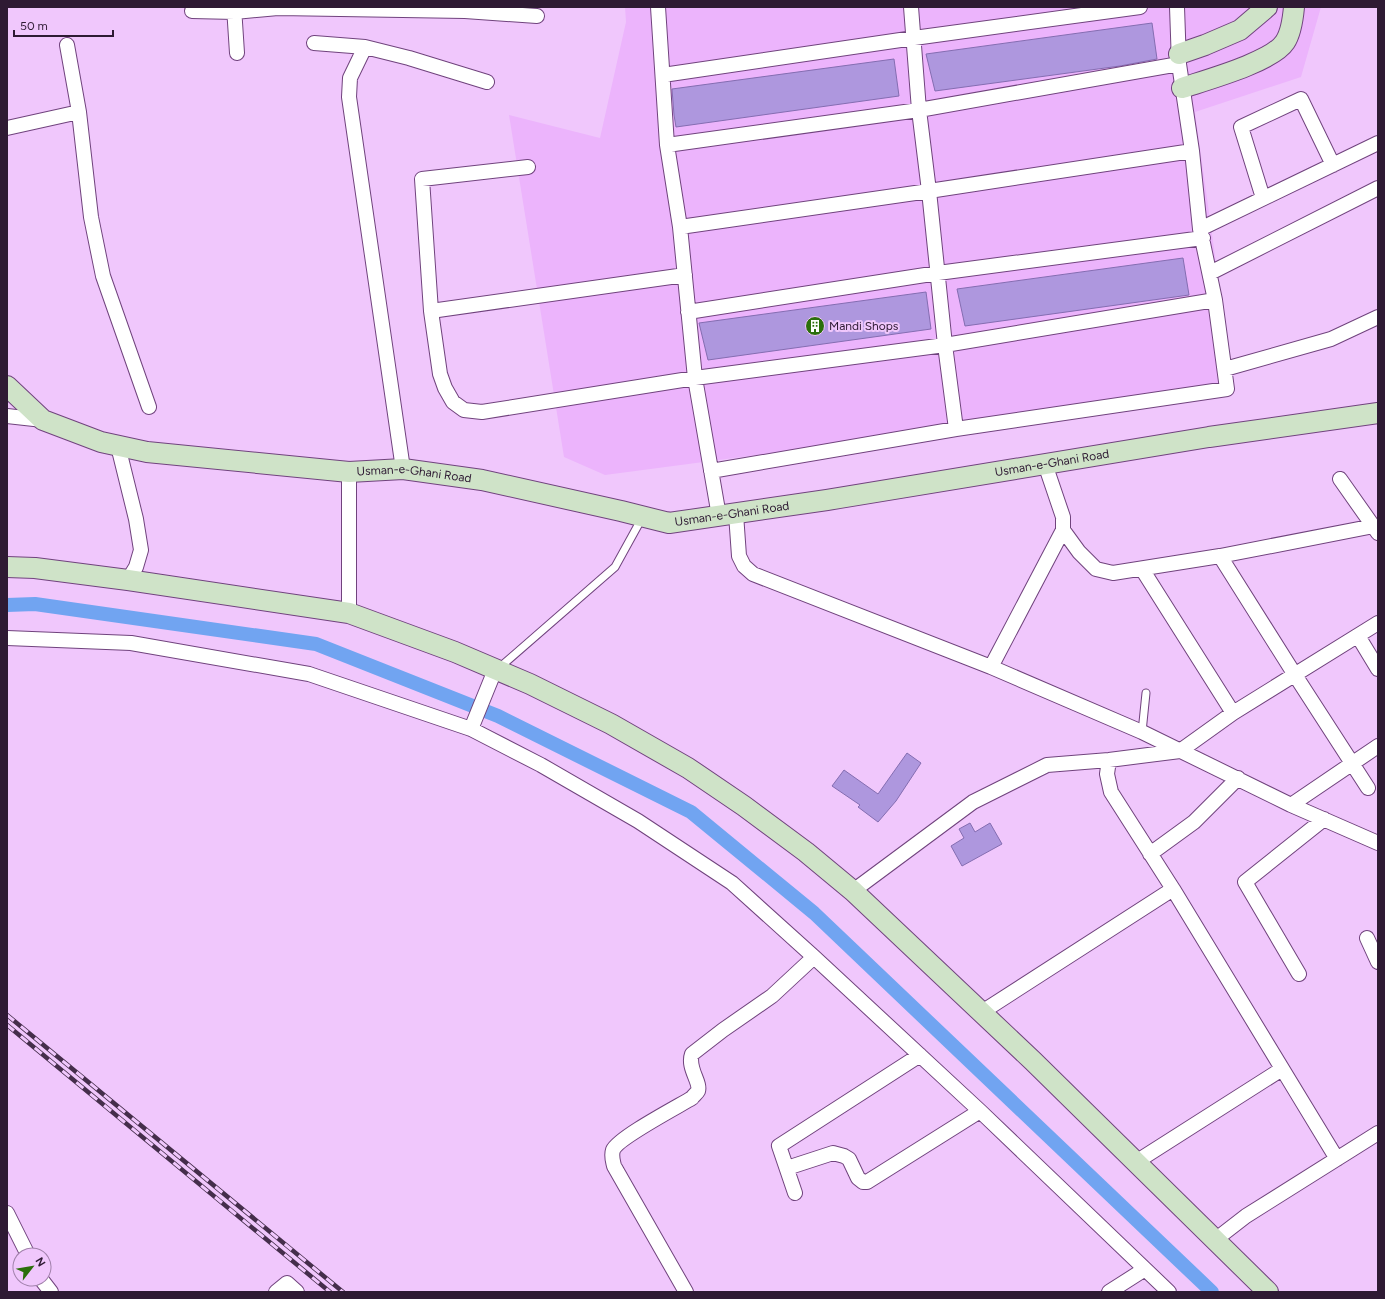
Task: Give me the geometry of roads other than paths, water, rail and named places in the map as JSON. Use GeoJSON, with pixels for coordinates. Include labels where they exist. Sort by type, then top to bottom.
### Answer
{"type":"FeatureCollection","features":[{"type":"Feature","properties":{"kind":"street"},"geometry":{"type":"LineString","coordinates":[[658,7],[667,145],[680,227],[695,378],[711,472],[728,515],[739,556],[744,566],[753,574],[991,667],[1142,732],[1291,805],[1375,838]]}},
{"type":"Feature","properties":{"kind":"street"},"geometry":{"type":"LineString","coordinates":[[911,7],[918,110],[929,191],[945,345],[956,429]]}},
{"type":"Feature","properties":{"kind":"street"},"geometry":{"type":"LineString","coordinates":[[663,75],[914,38],[1140,7]]}},
{"type":"Feature","properties":{"kind":"street"},"geometry":{"type":"LineString","coordinates":[[711,472],[956,429],[1227,389],[1215,300],[1202,233],[1192,151],[1182,88],[1179,59],[1177,7]]}},
{"type":"Feature","properties":{"kind":"street"},"geometry":{"type":"LineString","coordinates":[[667,145],[918,110],[1179,59],[1240,30],[1267,7]]}},
{"type":"Feature","properties":{"kind":"street"},"geometry":{"type":"LineString","coordinates":[[1182,88],[1237,70],[1278,51],[1287,39],[1294,7]]}},
{"type":"Feature","properties":{"kind":"street"},"geometry":{"type":"LineString","coordinates":[[192,10],[278,8],[411,10],[465,11],[537,16]]}},
{"type":"Feature","properties":{"kind":"street"},"geometry":{"type":"LineString","coordinates":[[234,9],[237,53]]}},
{"type":"Feature","properties":{"kind":"street"},"geometry":{"type":"LineString","coordinates":[[314,42],[365,47],[408,58],[486,82]]}},
{"type":"Feature","properties":{"kind":"street"},"geometry":{"type":"LineString","coordinates":[[67,44],[79,112],[91,217],[103,276],[149,407]]}},
{"type":"Feature","properties":{"kind":"street"},"geometry":{"type":"LineString","coordinates":[[365,47],[350,78],[349,96],[403,469]]}},
{"type":"Feature","properties":{"kind":"street"},"geometry":{"type":"LineString","coordinates":[[1263,198],[1240,127],[1301,99],[1333,165]]}},
{"type":"Feature","properties":{"kind":"street"},"geometry":{"type":"LineString","coordinates":[[7,128],[79,112]]}},
{"type":"Feature","properties":{"kind":"street"},"geometry":{"type":"LineString","coordinates":[[688,312],[1202,233],[1263,198],[1378,143]]}},
{"type":"Feature","properties":{"kind":"street"},"geometry":{"type":"LineString","coordinates":[[680,227],[1192,151]]}},
{"type":"Feature","properties":{"kind":"street"},"geometry":{"type":"LineString","coordinates":[[528,167],[422,178],[432,311],[440,374],[445,388],[454,402],[464,410],[482,412],[695,378],[945,345],[1215,300]]}},
{"type":"Feature","properties":{"kind":"street"},"geometry":{"type":"LineString","coordinates":[[1210,273],[1378,188]]}},
{"type":"Feature","properties":{"kind":"street"},"geometry":{"type":"LineString","coordinates":[[432,311],[684,275]]}},
{"type":"Feature","properties":{"kind":"street"},"geometry":{"type":"LineString","coordinates":[[1225,369],[1331,339],[1378,317]]}},
{"type":"Feature","properties":{"kind":"street","name":"Usman-e-Ghani Road"},"geometry":{"type":"LineString","coordinates":[[7,386],[43,420],[101,442],[118,446],[147,452],[349,472],[403,469],[482,480],[668,523],[827,500],[1208,437],[1378,413]]}},
{"type":"Feature","properties":{"kind":"street"},"geometry":{"type":"LineString","coordinates":[[7,416],[43,420]]}},
{"type":"Feature","properties":{"kind":"street"},"geometry":{"type":"LineString","coordinates":[[118,446],[136,519],[141,550],[136,567],[128,580]]}},
{"type":"Feature","properties":{"kind":"street"},"geometry":{"type":"LineString","coordinates":[[991,667],[1063,530],[1063,517],[1045,464]]}},
{"type":"Feature","properties":{"kind":"street"},"geometry":{"type":"LineString","coordinates":[[349,472],[349,613]]}},
{"type":"Feature","properties":{"kind":"street"},"geometry":{"type":"LineString","coordinates":[[1063,530],[1079,552],[1096,570],[1113,573],[1376,529],[1340,479]]}},
{"type":"Feature","properties":{"kind":"street"},"geometry":{"type":"LineString","coordinates":[[1220,556],[1368,788]]}},
{"type":"Feature","properties":{"kind":"street"},"geometry":{"type":"LineString","coordinates":[[7,567],[35,568],[128,580],[349,613],[455,652],[530,684],[611,724],[688,768],[744,806],[806,852],[853,891],[982,1012],[1268,1292]]}},
{"type":"Feature","properties":{"kind":"street"},"geometry":{"type":"LineString","coordinates":[[1142,569],[1233,714]]}},
{"type":"Feature","properties":{"kind":"street"},"geometry":{"type":"LineString","coordinates":[[853,891],[973,802],[1047,765],[1109,760],[1180,751],[1233,714],[1378,624]]}},
{"type":"Feature","properties":{"kind":"street"},"geometry":{"type":"LineString","coordinates":[[1358,636],[1378,669]]}},
{"type":"Feature","properties":{"kind":"street"},"geometry":{"type":"LineString","coordinates":[[7,638],[131,643],[309,674],[472,726],[638,821],[732,883],[980,1111],[1169,1292]]}},
{"type":"Feature","properties":{"kind":"street"},"geometry":{"type":"LineString","coordinates":[[472,726],[496,670]]}},
{"type":"Feature","properties":{"kind":"street"},"geometry":{"type":"LineString","coordinates":[[1291,805],[1378,746]]}},
{"type":"Feature","properties":{"kind":"street"},"geometry":{"type":"LineString","coordinates":[[1109,760],[1106,774],[1110,792],[1173,889],[1337,1159]]}},
{"type":"Feature","properties":{"kind":"street"},"geometry":{"type":"LineString","coordinates":[[1150,854],[1194,822],[1238,778]]}},
{"type":"Feature","properties":{"kind":"street"},"geometry":{"type":"LineString","coordinates":[[1299,974],[1246,882],[1324,819]]}},
{"type":"Feature","properties":{"kind":"street"},"geometry":{"type":"LineString","coordinates":[[982,1012],[1173,889]]}},
{"type":"Feature","properties":{"kind":"street"},"geometry":{"type":"LineString","coordinates":[[1367,938],[1378,962]]}},
{"type":"Feature","properties":{"kind":"street"},"geometry":{"type":"LineString","coordinates":[[686,1292],[614,1166],[612,1156],[613,1150],[628,1136],[692,1098],[698,1091],[698,1085],[693,1073],[690,1059],[692,1054],[723,1030],[772,996],[814,957]]}},
{"type":"Feature","properties":{"kind":"street"},"geometry":{"type":"LineString","coordinates":[[795,1193],[779,1146],[920,1056]]}},
{"type":"Feature","properties":{"kind":"street"},"geometry":{"type":"LineString","coordinates":[[1136,1162],[1282,1069]]}},
{"type":"Feature","properties":{"kind":"street"},"geometry":{"type":"LineString","coordinates":[[787,1168],[833,1152],[849,1159],[858,1178],[863,1182],[867,1182],[980,1111]]}},
{"type":"Feature","properties":{"kind":"street"},"geometry":{"type":"LineString","coordinates":[[1215,1240],[1246,1216],[1378,1133]]}},
{"type":"Feature","properties":{"kind":"street"},"geometry":{"type":"LineString","coordinates":[[7,1213],[24,1247]]}},
{"type":"Feature","properties":{"kind":"street"},"geometry":{"type":"LineString","coordinates":[[1109,1292],[1145,1269]]}},
{"type":"Feature","properties":{"kind":"street"},"geometry":{"type":"LineString","coordinates":[[276,1292],[287,1283],[297,1292]]}},
{"type":"Feature","properties":{"kind":"lane"},"geometry":{"type":"LineString","coordinates":[[496,670],[615,567],[643,516]]}},
{"type":"Feature","properties":{"kind":"lane"},"geometry":{"type":"LineString","coordinates":[[1142,732],[1146,693]]}},
{"type":"Feature","properties":{"kind":"waterway"},"geometry":{"type":"LineString","coordinates":[[7,605],[35,604],[316,644],[498,716],[691,812],[814,913],[1212,1292]]}},
{"type":"Feature","properties":{"kind":"railway"},"geometry":{"type":"LineString","coordinates":[[7,1015],[343,1292]]}},
{"type":"Feature","properties":{"kind":"railway"},"geometry":{"type":"LineString","coordinates":[[7,1025],[330,1292]]}},
{"type":"Feature","properties":{"kind":"place","name":"Mandi Shops"},"geometry":{"type":"Point","coordinates":[815,326]}}]}
